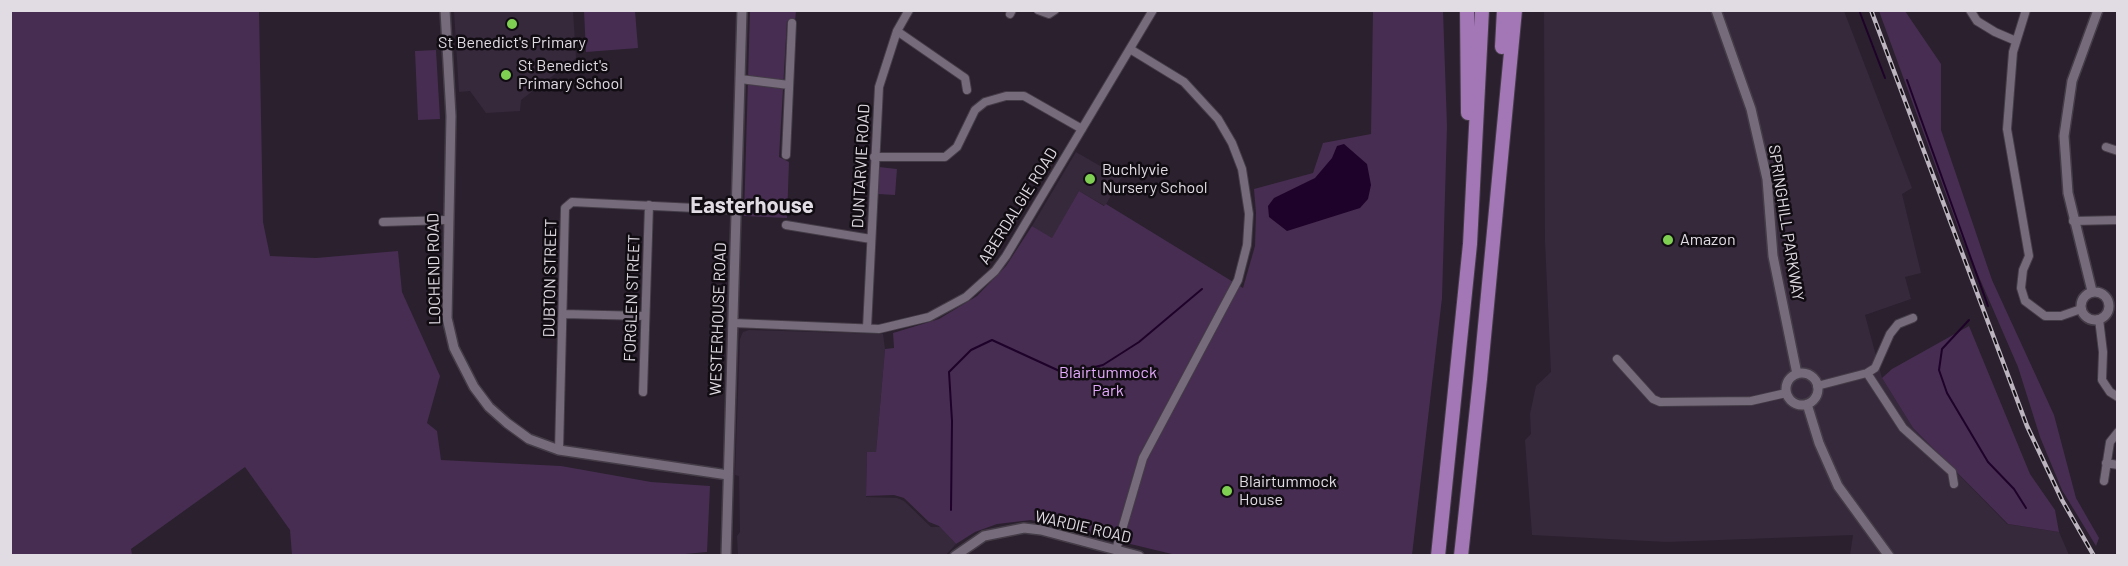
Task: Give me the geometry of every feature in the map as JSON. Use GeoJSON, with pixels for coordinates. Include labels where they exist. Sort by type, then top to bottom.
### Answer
{"type":"FeatureCollection","features":[{"type":"Feature","properties":{"kind":"highway"},"geometry":{"type":"LineString","coordinates":[[1467,10],[1470,244]]}},
{"type":"Feature","properties":{"kind":"highway"},"geometry":{"type":"LineString","coordinates":[[1438,555],[1470,244],[1482,10]]}},
{"type":"Feature","properties":{"kind":"highway"},"geometry":{"type":"LineString","coordinates":[[1492,246],[1504,10]]}},
{"type":"Feature","properties":{"kind":"highway"},"geometry":{"type":"LineString","coordinates":[[1461,555],[1515,10]]}},
{"type":"Feature","properties":{"kind":"street","name":"LOCHEND ROAD"},"geometry":{"type":"LineString","coordinates":[[445,10],[451,116],[447,220],[447,318],[454,348],[474,387],[489,407],[529,439],[559,450],[728,475]]}},
{"type":"Feature","properties":{"kind":"street","name":"WESTERHOUSE ROAD"},"geometry":{"type":"LineString","coordinates":[[726,555],[742,10]]}},
{"type":"Feature","properties":{"kind":"street","name":"DUNTARVIE ROAD"},"geometry":{"type":"LineString","coordinates":[[867,328],[879,87],[897,31],[909,10]]}},
{"type":"Feature","properties":{"kind":"street"},"geometry":{"type":"LineString","coordinates":[[1038,10],[1049,14],[1055,10]]}},
{"type":"Feature","properties":{"kind":"street","name":"ABERDALGIE ROAD"},"geometry":{"type":"LineString","coordinates":[[733,323],[867,328],[894,326],[929,317],[966,297],[981,285],[1006,256],[1153,10]]}},
{"type":"Feature","properties":{"kind":"street","name":"SPRINGHILL PARKWAY"},"geometry":{"type":"LineString","coordinates":[[1716,10],[1751,109],[1767,179],[1773,256],[1797,374]]}},
{"type":"Feature","properties":{"kind":"street"},"geometry":{"type":"LineString","coordinates":[[1970,10],[1977,21],[2016,41]]}},
{"type":"Feature","properties":{"kind":"street"},"geometry":{"type":"LineString","coordinates":[[2026,10],[2016,41],[2010,75],[2007,129],[2029,256],[2023,270],[2021,288],[2025,301],[2045,316],[2061,316],[2081,309]]}},
{"type":"Feature","properties":{"kind":"street"},"geometry":{"type":"LineString","coordinates":[[2092,291],[2073,221],[2068,193],[2064,136],[2072,81],[2098,10]]}},
{"type":"Feature","properties":{"kind":"street"},"geometry":{"type":"LineString","coordinates":[[786,155],[792,23]]}},
{"type":"Feature","properties":{"kind":"street"},"geometry":{"type":"LineString","coordinates":[[897,31],[965,78],[967,90]]}},
{"type":"Feature","properties":{"kind":"street"},"geometry":{"type":"LineString","coordinates":[[1116,550],[1143,458],[1238,280],[1247,245],[1249,214],[1242,169],[1232,143],[1218,119],[1184,82],[1130,48]]}},
{"type":"Feature","properties":{"kind":"street"},"geometry":{"type":"LineString","coordinates":[[740,79],[789,85]]}},
{"type":"Feature","properties":{"kind":"street"},"geometry":{"type":"LineString","coordinates":[[874,157],[945,157],[957,147],[975,110],[985,102],[1006,96],[1030,99],[1082,129]]}},
{"type":"Feature","properties":{"kind":"street"},"geometry":{"type":"LineString","coordinates":[[2106,147],[2118,151]]}},
{"type":"Feature","properties":{"kind":"street","name":"DUBTON STREET"},"geometry":{"type":"LineString","coordinates":[[559,450],[565,208],[572,202],[736,210]]}},
{"type":"Feature","properties":{"kind":"street","name":"FORGLEN STREET"},"geometry":{"type":"LineString","coordinates":[[643,392],[649,205]]}},
{"type":"Feature","properties":{"kind":"street"},"geometry":{"type":"LineString","coordinates":[[383,222],[447,220]]}},
{"type":"Feature","properties":{"kind":"street"},"geometry":{"type":"LineString","coordinates":[[2073,221],[2118,220]]}},
{"type":"Feature","properties":{"kind":"street"},"geometry":{"type":"LineString","coordinates":[[786,225],[871,238]]}},
{"type":"Feature","properties":{"kind":"street"},"geometry":{"type":"LineString","coordinates":[[2092,291],[2104,294],[2113,301],[2106,314],[2099,320],[2089,319],[2081,309],[2083,298],[2092,291]]}},
{"type":"Feature","properties":{"kind":"street"},"geometry":{"type":"LineString","coordinates":[[563,314],[645,316]]}},
{"type":"Feature","properties":{"kind":"street"},"geometry":{"type":"LineString","coordinates":[[1817,386],[1868,373],[1881,358],[1890,334],[1898,324],[1913,318]]}},
{"type":"Feature","properties":{"kind":"street"},"geometry":{"type":"LineString","coordinates":[[2099,320],[2103,352],[2102,380],[2110,392],[2118,397]]}},
{"type":"Feature","properties":{"kind":"street"},"geometry":{"type":"LineString","coordinates":[[1617,359],[1653,399],[1660,402],[1751,401],[1786,393]]}},
{"type":"Feature","properties":{"kind":"street"},"geometry":{"type":"LineString","coordinates":[[1868,373],[1903,428],[1952,472],[1954,484]]}},
{"type":"Feature","properties":{"kind":"street"},"geometry":{"type":"LineString","coordinates":[[1797,374],[1812,377],[1817,386],[1815,399],[1808,404],[1797,405],[1786,393],[1787,383],[1797,374]]}},
{"type":"Feature","properties":{"kind":"street"},"geometry":{"type":"LineString","coordinates":[[1808,404],[1819,443],[1838,486],[1889,555]]}},
{"type":"Feature","properties":{"kind":"street"},"geometry":{"type":"LineString","coordinates":[[2104,481],[2110,442],[2118,432]]}},
{"type":"Feature","properties":{"kind":"street"},"geometry":{"type":"LineString","coordinates":[[2106,463],[2118,465]]}},
{"type":"Feature","properties":{"kind":"street","name":"WARDIE ROAD"},"geometry":{"type":"LineString","coordinates":[[955,555],[984,536],[1024,528],[1041,530],[1139,555]]}},
{"type":"Feature","properties":{"kind":"shaded area","name":"St Benedict's Primary School"},"geometry":{"type":"Polygon","coordinates":[[[454,11],[573,11],[576,58],[521,100],[520,111],[486,113],[470,91],[459,92],[454,11]]]}},
{"type":"Feature","properties":{"kind":"shaded area"},"geometry":{"type":"Polygon","coordinates":[[[1544,11],[1844,11],[1912,188],[1902,194],[1921,273],[1905,277],[1911,299],[1865,315],[1882,378],[1913,428],[2007,524],[2059,532],[2069,555],[1850,555],[1853,535],[1667,542],[1532,535],[1525,440],[1531,434],[1530,414],[1536,386],[1551,372],[1545,241],[1544,11]]]}},
{"type":"Feature","properties":{"kind":"shaded area"},"geometry":{"type":"Polygon","coordinates":[[[1344,144],[1367,164],[1371,185],[1368,199],[1360,208],[1287,231],[1269,217],[1268,206],[1274,198],[1315,178],[1332,158],[1337,146],[1344,144]]]}},
{"type":"Feature","properties":{"kind":"shaded area"},"geometry":{"type":"Polygon","coordinates":[[[1076,152],[1121,178],[1105,206],[1079,191],[1052,239],[1032,226],[1076,152]]]}},
{"type":"Feature","properties":{"kind":"shaded area"},"geometry":{"type":"Polygon","coordinates":[[[749,330],[883,334],[885,349],[876,452],[867,452],[866,497],[897,498],[904,501],[931,527],[940,527],[956,544],[946,555],[738,555],[739,476],[735,475],[740,339],[743,332],[749,330]]]}},
{"type":"Feature","properties":{"kind":"green space"},"geometry":{"type":"Polygon","coordinates":[[[10,11],[259,11],[263,222],[270,256],[316,258],[398,251],[402,292],[440,376],[427,423],[437,431],[441,460],[561,466],[651,482],[710,486],[707,552],[663,556],[292,555],[290,530],[245,467],[131,549],[132,555],[11,555],[10,11]]]}},
{"type":"Feature","properties":{"kind":"green space"},"geometry":{"type":"Polygon","coordinates":[[[584,11],[635,11],[638,48],[586,52],[584,11]]]}},
{"type":"Feature","properties":{"kind":"green space"},"geometry":{"type":"Polygon","coordinates":[[[750,11],[796,11],[795,21],[787,21],[779,157],[789,162],[787,218],[744,216],[750,11]]]}},
{"type":"Feature","properties":{"kind":"green space","name":"Blairtummock Park"},"geometry":{"type":"Polygon","coordinates":[[[1373,11],[1443,11],[1447,126],[1442,298],[1412,555],[1176,555],[1031,520],[997,524],[975,532],[956,544],[939,526],[929,522],[904,498],[894,495],[866,496],[867,452],[876,452],[885,349],[894,348],[893,333],[939,319],[977,296],[1006,266],[1032,226],[1052,238],[1079,191],[1104,206],[1106,204],[1243,288],[1255,246],[1254,189],[1313,173],[1323,143],[1371,134],[1373,11]]]}},
{"type":"Feature","properties":{"kind":"green space"},"geometry":{"type":"Polygon","coordinates":[[[1879,11],[1905,11],[1941,64],[1941,130],[1992,280],[2054,415],[2076,498],[2099,538],[2096,546],[2062,490],[2040,437],[2018,367],[1960,233],[1879,11]]]}},
{"type":"Feature","properties":{"kind":"green space"},"geometry":{"type":"Polygon","coordinates":[[[436,50],[440,119],[418,120],[415,51],[436,50]]]}},
{"type":"Feature","properties":{"kind":"green space"},"geometry":{"type":"Polygon","coordinates":[[[879,167],[897,169],[895,195],[878,194],[879,167]]]}},
{"type":"Feature","properties":{"kind":"green space"},"geometry":{"type":"Polygon","coordinates":[[[1969,326],[2030,474],[2055,510],[2059,532],[2008,524],[1913,428],[1882,378],[1892,369],[1969,326]]]}},
{"type":"Feature","properties":{"kind":"waterway"},"geometry":{"type":"LineString","coordinates":[[1859,10],[1885,78]]}},
{"type":"Feature","properties":{"kind":"waterway"},"geometry":{"type":"LineString","coordinates":[[1907,80],[1988,306]]}},
{"type":"Feature","properties":{"kind":"waterway"},"geometry":{"type":"LineString","coordinates":[[951,510],[952,421],[949,372],[971,350],[992,340],[1066,374],[1103,365],[1139,342],[1202,289]]}},
{"type":"Feature","properties":{"kind":"waterway"},"geometry":{"type":"LineString","coordinates":[[1969,320],[1942,349],[1939,370],[1947,393],[1988,462],[2014,489],[2026,508]]}},
{"type":"Feature","properties":{"kind":"railway"},"geometry":{"type":"LineString","coordinates":[[1871,10],[2027,426],[2062,500],[2094,556]]}},
{"type":"Feature","properties":{"kind":"place","name":"St Benedict's Primary"},"geometry":{"type":"Point","coordinates":[512,24]}},
{"type":"Feature","properties":{"kind":"place","name":"St Benedict's Primary School"},"geometry":{"type":"Point","coordinates":[506,75]}},
{"type":"Feature","properties":{"kind":"place","name":"Buchlyvie Nursery School"},"geometry":{"type":"Point","coordinates":[1090,179]}},
{"type":"Feature","properties":{"kind":"place","name":"Amazon"},"geometry":{"type":"Point","coordinates":[1668,240]}},
{"type":"Feature","properties":{"kind":"place","name":"Blairtummock House"},"geometry":{"type":"Point","coordinates":[1227,491]}},
{"type":"Feature","properties":{"kind":"district","name":"Easterhouse"},"geometry":{"type":"Point","coordinates":[752,206]}}]}
